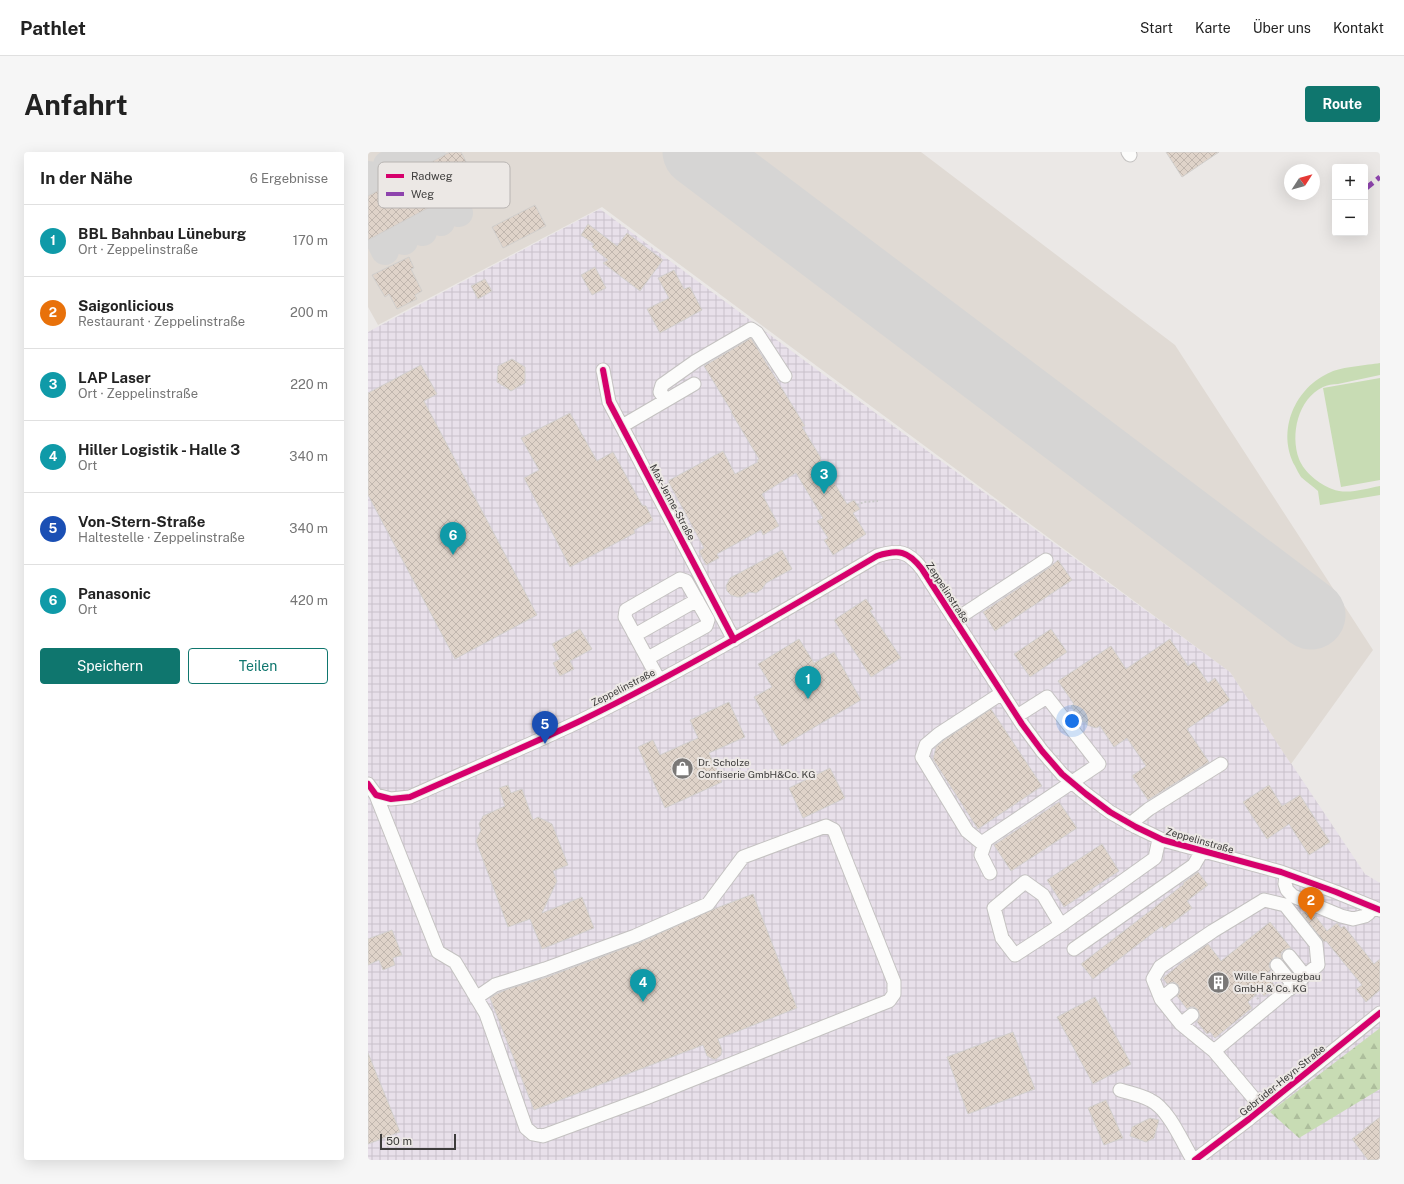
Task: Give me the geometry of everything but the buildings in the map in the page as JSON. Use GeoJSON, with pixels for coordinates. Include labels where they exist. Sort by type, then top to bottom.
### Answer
{"type":"FeatureCollection","features":[{"type":"Feature","properties":{"kind":"street"},"geometry":{"type":"LineString","coordinates":[[666,400],[660,392],[662,385],[696,361],[751,329],[757,333],[785,376]]}},
{"type":"Feature","properties":{"kind":"street","name":"Max-Jenne-Straße"},"geometry":{"type":"LineString","coordinates":[[603,370],[608,402],[734,640]]}},
{"type":"Feature","properties":{"kind":"street"},"geometry":{"type":"LineString","coordinates":[[622,426],[694,384]]}},
{"type":"Feature","properties":{"kind":"street","name":"Zeppelinstraße"},"geometry":{"type":"LineString","coordinates":[[376,795],[391,799],[410,797],[578,722],[734,640],[877,556],[890,552],[902,553],[914,558],[922,569],[1017,716],[1042,751],[1062,774],[1110,812],[1159,839],[1286,874],[1336,892],[1376,909]]}},
{"type":"Feature","properties":{"kind":"street"},"geometry":{"type":"LineString","coordinates":[[955,620],[1046,560]]}},
{"type":"Feature","properties":{"kind":"street"},"geometry":{"type":"LineString","coordinates":[[648,658],[706,626],[708,620],[686,582],[680,580],[626,610],[625,617],[659,680]]}},
{"type":"Feature","properties":{"kind":"street"},"geometry":{"type":"LineString","coordinates":[[635,635],[697,600]]}},
{"type":"Feature","properties":{"kind":"street"},"geometry":{"type":"LineString","coordinates":[[984,845],[967,831],[922,757],[926,745],[939,734],[1002,693]]}},
{"type":"Feature","properties":{"kind":"street"},"geometry":{"type":"LineString","coordinates":[[990,873],[981,855],[986,840],[1099,764],[1047,697],[1017,716]]}},
{"type":"Feature","properties":{"kind":"street"},"geometry":{"type":"LineString","coordinates":[[1130,824],[1149,808],[1221,764]]}},
{"type":"Feature","properties":{"kind":"street"},"geometry":{"type":"LineString","coordinates":[[368,784],[376,795],[438,952],[455,962],[476,998],[486,1014],[526,1128],[533,1134],[543,1136],[646,1098],[889,1001],[894,994],[894,982],[834,830],[826,826],[743,857],[708,904],[635,936],[495,985],[476,998]]}},
{"type":"Feature","properties":{"kind":"street"},"geometry":{"type":"LineString","coordinates":[[1061,925],[1043,895],[1025,882],[994,908],[1002,938],[1015,955],[1061,925],[1155,858],[1159,839]]}},
{"type":"Feature","properties":{"kind":"street"},"geometry":{"type":"LineString","coordinates":[[1074,949],[1194,865],[1202,851]]}},
{"type":"Feature","properties":{"kind":"street"},"geometry":{"type":"LineString","coordinates":[[1286,874],[1285,884],[1287,890],[1293,896],[1341,916],[1353,919],[1365,916],[1376,909]]}},
{"type":"Feature","properties":{"kind":"street"},"geometry":{"type":"LineString","coordinates":[[1214,1051],[1318,965],[1316,944],[1285,905],[1264,900],[1213,931],[1160,967],[1153,979],[1161,999],[1181,1024],[1214,1051],[1262,1108]]}},
{"type":"Feature","properties":{"kind":"street"},"geometry":{"type":"LineString","coordinates":[[1280,963],[1301,971],[1293,986],[1284,987],[1280,963]]}},
{"type":"Feature","properties":{"kind":"street"},"geometry":{"type":"LineString","coordinates":[[1161,999],[1172,990]]}},
{"type":"Feature","properties":{"kind":"street"},"geometry":{"type":"LineString","coordinates":[[1181,1024],[1192,1015]]}},
{"type":"Feature","properties":{"kind":"street","name":"Gebrüder-Heyn-Straße"},"geometry":{"type":"LineString","coordinates":[[1199,1159],[1379,1017]]}},
{"type":"Feature","properties":{"kind":"street"},"geometry":{"type":"LineString","coordinates":[[1120,1090],[1149,1099],[1157,1104],[1199,1159]]}},
{"type":"Feature","properties":{"kind":"path"},"geometry":{"type":"LineString","coordinates":[[857,505],[864,502],[878,501]]}},
{"type":"Feature","properties":{"kind":"path"},"geometry":{"type":"LineString","coordinates":[[1250,988],[1254,994]]}},
{"type":"Feature","properties":{"kind":"shaded area"},"geometry":{"type":"Polygon","coordinates":[[[368,152],[921,152],[1175,345],[1373,650],[1291,764],[1230,672],[602,207],[378,325],[368,307],[368,152]]]}},
{"type":"Feature","properties":{"kind":"shaded area"},"geometry":{"type":"Polygon","coordinates":[[[600,209],[1230,672],[1365,874],[1380,883],[1380,1160],[368,1160],[368,332],[600,209]]]}},
{"type":"Feature","properties":{"kind":"green space"},"geometry":{"type":"Polygon","coordinates":[[[1380,363],[1380,375],[1325,386],[1314,393],[1302,408],[1296,428],[1296,449],[1301,464],[1312,477],[1322,484],[1338,491],[1356,491],[1380,486],[1380,495],[1320,505],[1318,491],[1301,477],[1290,453],[1288,439],[1292,412],[1299,399],[1318,379],[1331,372],[1341,369],[1380,363]]]}},
{"type":"Feature","properties":{"kind":"green space"},"geometry":{"type":"Polygon","coordinates":[[[1380,378],[1380,480],[1341,487],[1323,388],[1380,378]]]}},
{"type":"Feature","properties":{"kind":"green space"},"geometry":{"type":"Polygon","coordinates":[[[1380,1028],[1380,1089],[1299,1138],[1270,1112],[1380,1028]]]}},
{"type":"Feature","properties":{"kind":"taxiway"},"geometry":{"type":"LineString","coordinates":[[429,152],[434,161]]}},
{"type":"Feature","properties":{"kind":"taxiway"},"geometry":{"type":"LineString","coordinates":[[405,156],[409,162]]}},
{"type":"Feature","properties":{"kind":"taxiway"},"geometry":{"type":"LineString","coordinates":[[369,175],[377,191]]}},
{"type":"Feature","properties":{"kind":"taxiway"},"geometry":{"type":"LineString","coordinates":[[433,208],[441,222]]}},
{"type":"Feature","properties":{"kind":"taxiway"},"geometry":{"type":"LineString","coordinates":[[456,208],[459,213]]}},
{"type":"Feature","properties":{"kind":"taxiway"},"geometry":{"type":"LineString","coordinates":[[414,215],[423,232]]}},
{"type":"Feature","properties":{"kind":"taxiway"},"geometry":{"type":"LineString","coordinates":[[396,225],[404,241]]}},
{"type":"Feature","properties":{"kind":"taxiway"},"geometry":{"type":"LineString","coordinates":[[377,235],[385,251]]}},
{"type":"Feature","properties":{"kind":"runway"},"geometry":{"type":"LineString","coordinates":[[697,152],[1311,615]]}},
{"type":"Feature","properties":{"kind":"marked path"},"geometry":{"type":"LineString","coordinates":[[1368,187],[1380,177]]}},
{"type":"Feature","properties":{"kind":"cycle path"},"geometry":{"type":"LineString","coordinates":[[603,370],[609,402],[734,640]]}},
{"type":"Feature","properties":{"kind":"cycle path"},"geometry":{"type":"LineString","coordinates":[[368,784],[376,795],[391,799],[410,797],[515,751],[578,722],[654,683],[729,642],[877,556],[897,552],[912,558],[922,569],[1022,724],[1042,751],[1062,774],[1110,812],[1163,840],[1281,872],[1380,910]]}},
{"type":"Feature","properties":{"kind":"cycle path"},"geometry":{"type":"LineString","coordinates":[[1195,1160],[1249,1119],[1380,1013]]}},
{"type":"Feature","properties":{"kind":"place","name":"LAP Laser"},"geometry":{"type":"Point","coordinates":[824,494]}},
{"type":"Feature","properties":{"kind":"place","name":"Panasonic"},"geometry":{"type":"Point","coordinates":[453,555]}},
{"type":"Feature","properties":{"kind":"place","name":"BBL Bahnbau Lüneburg"},"geometry":{"type":"Point","coordinates":[808,699]}},
{"type":"Feature","properties":{"kind":"place","name":"Von-Stern-Straße"},"geometry":{"type":"Point","coordinates":[545,744]}},
{"type":"Feature","properties":{"kind":"place","name":"Dr. Scholze Confiserie GmbH&Co. KG"},"geometry":{"type":"Point","coordinates":[682,768]}},
{"type":"Feature","properties":{"kind":"place","name":"Saigonlicious"},"geometry":{"type":"Point","coordinates":[1311,920]}},
{"type":"Feature","properties":{"kind":"place","name":"Wille Fahrzeugbau GmbH & Co. KG"},"geometry":{"type":"Point","coordinates":[1219,982]}},
{"type":"Feature","properties":{"kind":"place","name":"Hiller Logistik - Halle 3"},"geometry":{"type":"Point","coordinates":[643,1002]}}]}
